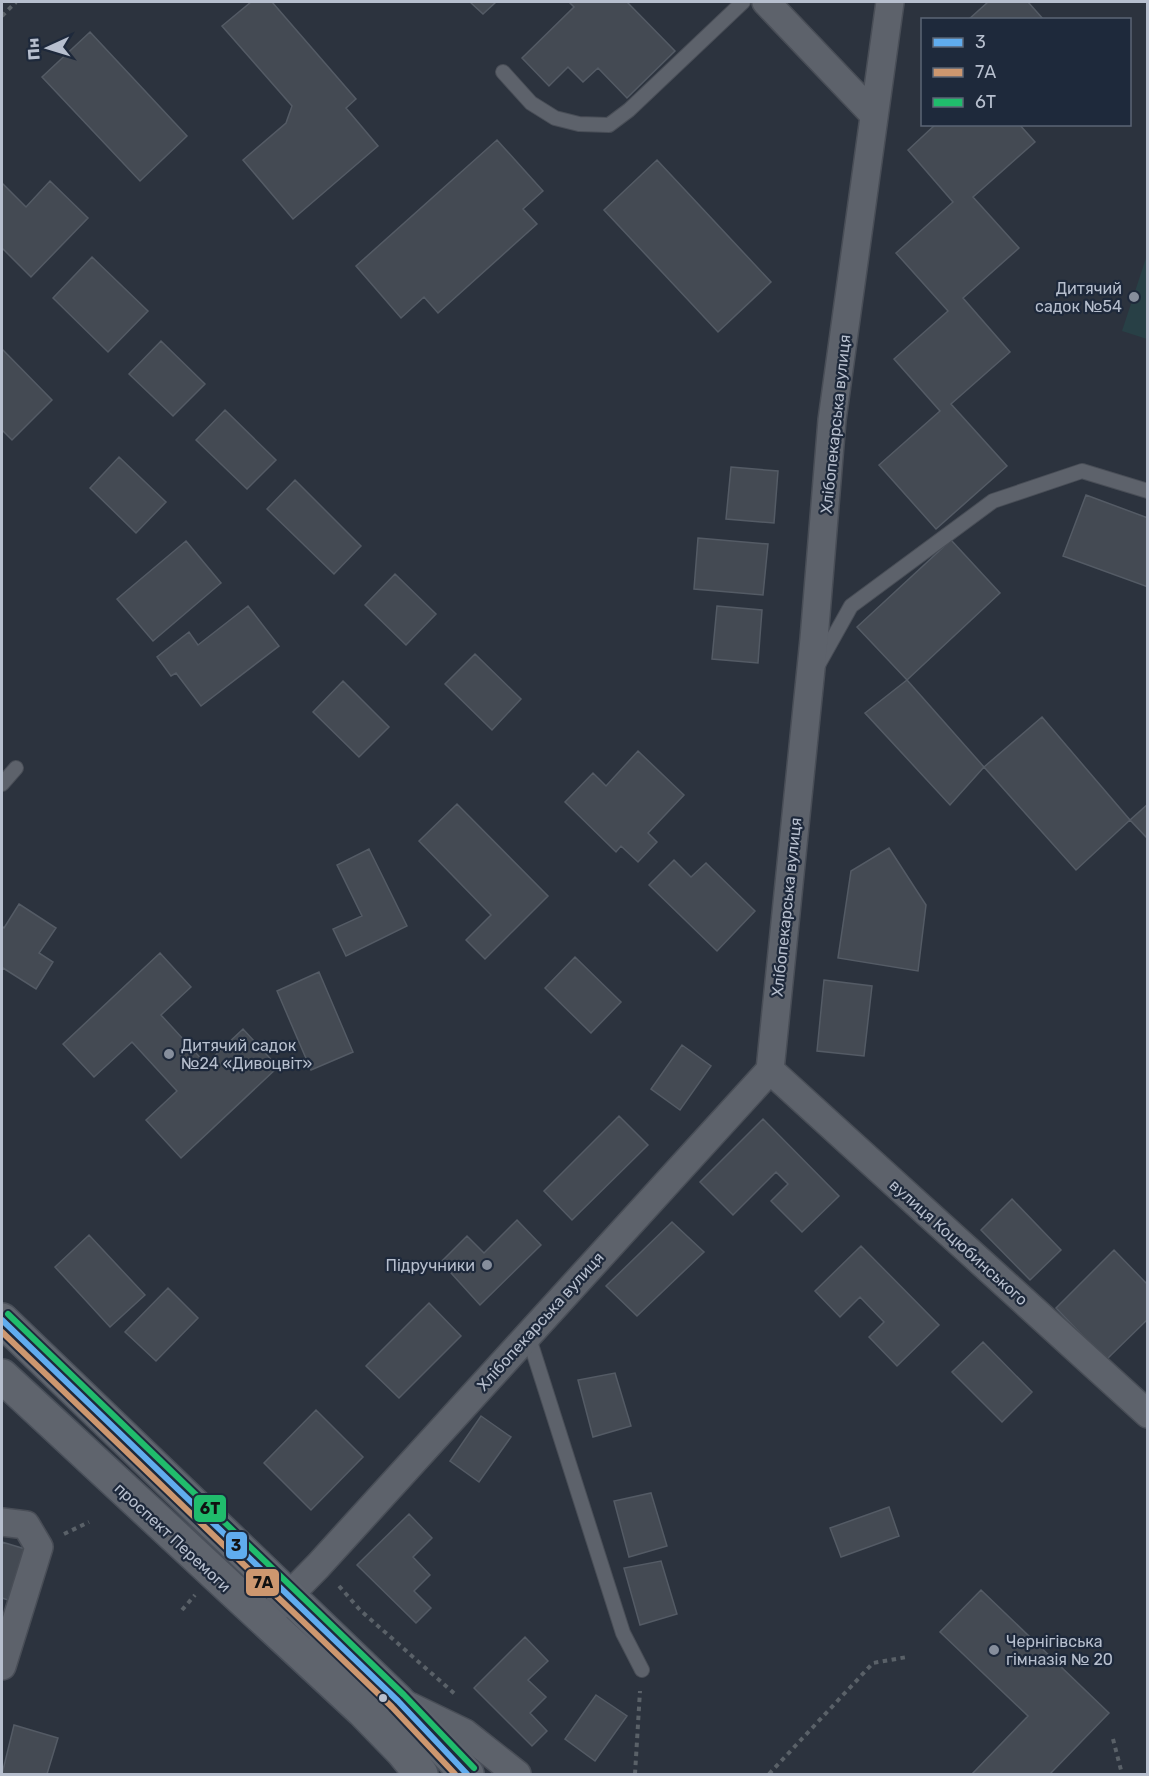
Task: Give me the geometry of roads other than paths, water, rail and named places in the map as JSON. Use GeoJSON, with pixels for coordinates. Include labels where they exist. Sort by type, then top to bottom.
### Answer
{"type":"FeatureCollection","features":[{"type":"Feature","properties":{"kind":"main road"},"geometry":{"type":"LineString","coordinates":[[2,1320],[398,1701],[467,1774]]}},
{"type":"Feature","properties":{"kind":"main road","name":"проспект Перемоги"},"geometry":{"type":"LineString","coordinates":[[2,1376],[363,1711],[421,1774]]}},
{"type":"Feature","properties":{"kind":"street"},"geometry":{"type":"LineString","coordinates":[[766,2],[874,115]]}},
{"type":"Feature","properties":{"kind":"street","name":"Хлібопекарська вулиця"},"geometry":{"type":"LineString","coordinates":[[264,1621],[770,1070],[832,420],[890,2]]}},
{"type":"Feature","properties":{"kind":"street","name":"вулиця Коцюбинського"},"geometry":{"type":"LineString","coordinates":[[770,1070],[1148,1414]]}},
{"type":"Feature","properties":{"kind":"street"},"geometry":{"type":"LineString","coordinates":[[2,1522],[26,1525],[39,1547],[2,1666]]}},
{"type":"Feature","properties":{"kind":"street"},"geometry":{"type":"LineString","coordinates":[[398,1701],[465,1733],[517,1774]]}},
{"type":"Feature","properties":{"kind":"lane"},"geometry":{"type":"LineString","coordinates":[[503,72],[531,103],[555,118],[579,124],[609,125],[629,111],[743,2]]}},
{"type":"Feature","properties":{"kind":"lane"},"geometry":{"type":"LineString","coordinates":[[808,683],[851,606],[993,501],[1082,471],[1148,491]]}},
{"type":"Feature","properties":{"kind":"lane"},"geometry":{"type":"LineString","coordinates":[[2,784],[16,768]]}},
{"type":"Feature","properties":{"kind":"lane"},"geometry":{"type":"LineString","coordinates":[[528,1335],[623,1633],[642,1670]]}},
{"type":"Feature","properties":{"kind":"place","name":"Дитячий садок №54"},"geometry":{"type":"Point","coordinates":[1134,297]}},
{"type":"Feature","properties":{"kind":"place","name":"Дитячий садок №24 «Дивоцвіт»"},"geometry":{"type":"Point","coordinates":[169,1054]}},
{"type":"Feature","properties":{"kind":"place","name":"Підручники"},"geometry":{"type":"Point","coordinates":[487,1265]}},
{"type":"Feature","properties":{"kind":"place","name":"Чернігівська гімназія № 20"},"geometry":{"type":"Point","coordinates":[994,1650]}}]}
